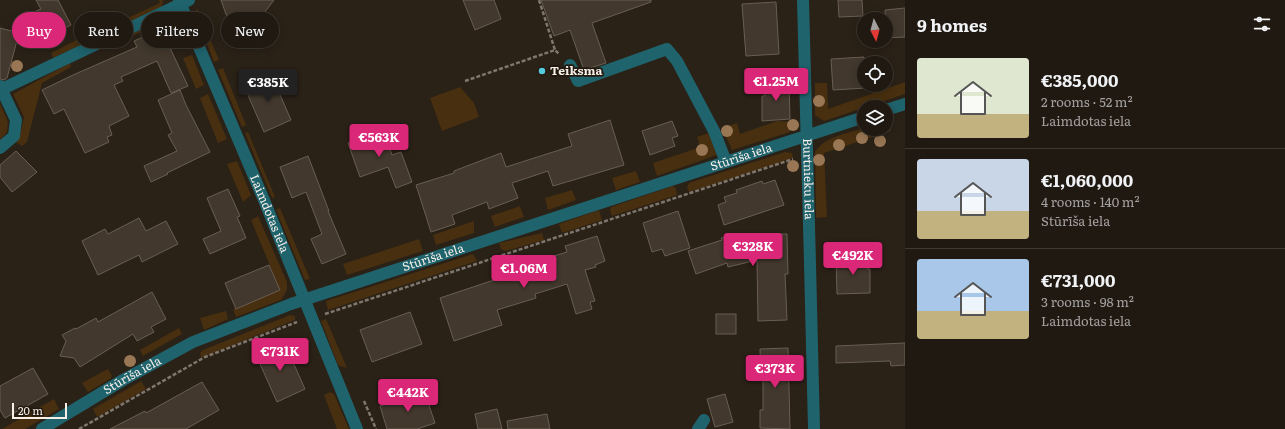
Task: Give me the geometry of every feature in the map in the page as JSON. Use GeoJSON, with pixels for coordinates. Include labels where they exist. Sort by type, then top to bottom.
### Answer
{"type":"FeatureCollection","features":[{"type":"Feature","properties":{"kind":"street","name":"Burtnieku iela"},"geometry":{"type":"LineString","coordinates":[[803,0],[814,429]]}},
{"type":"Feature","properties":{"kind":"street"},"geometry":{"type":"LineString","coordinates":[[0,148],[14,136],[16,120],[1,88],[183,1]]}},
{"type":"Feature","properties":{"kind":"street","name":"Laimdotas iela"},"geometry":{"type":"LineString","coordinates":[[183,1],[357,429]]}},
{"type":"Feature","properties":{"kind":"street"},"geometry":{"type":"LineString","coordinates":[[570,65],[578,81],[667,49],[677,61],[714,131],[726,162]]}},
{"type":"Feature","properties":{"kind":"street"},"geometry":{"type":"LineString","coordinates":[[893,108],[905,104]]}},
{"type":"Feature","properties":{"kind":"street","name":"Stūrīša iela"},"geometry":{"type":"LineString","coordinates":[[42,429],[112,387],[193,342],[291,304],[857,119]]}},
{"type":"Feature","properties":{"kind":"path"},"geometry":{"type":"LineString","coordinates":[[539,0],[555,50],[570,65]]}},
{"type":"Feature","properties":{"kind":"path"},"geometry":{"type":"LineString","coordinates":[[464,81],[555,50]]}},
{"type":"Feature","properties":{"kind":"path"},"geometry":{"type":"LineString","coordinates":[[79,429],[205,357],[297,322],[798,158]]}},
{"type":"Feature","properties":{"kind":"shaded area"},"geometry":{"type":"Polygon","coordinates":[[[159,0],[163,0],[162,7],[151,12],[141,12],[141,17],[133,20],[133,15],[160,3],[159,0]]]}},
{"type":"Feature","properties":{"kind":"shaded area"},"geometry":{"type":"Polygon","coordinates":[[[141,30],[141,32],[133,36],[133,34],[141,30]]]}},
{"type":"Feature","properties":{"kind":"shaded area"},"geometry":{"type":"Polygon","coordinates":[[[74,41],[74,48],[53,58],[51,53],[61,48],[66,48],[66,45],[74,41]]]}},
{"type":"Feature","properties":{"kind":"shaded area"},"geometry":{"type":"Polygon","coordinates":[[[213,46],[219,60],[214,62],[209,48],[213,48],[213,46]]]}},
{"type":"Feature","properties":{"kind":"shaded area"},"geometry":{"type":"Polygon","coordinates":[[[192,55],[204,85],[196,89],[183,58],[192,55]]]}},
{"type":"Feature","properties":{"kind":"shaded area"},"geometry":{"type":"Polygon","coordinates":[[[70,63],[71,67],[42,83],[27,142],[22,146],[16,142],[20,135],[24,117],[13,94],[70,63]]]}},
{"type":"Feature","properties":{"kind":"shaded area"},"geometry":{"type":"Polygon","coordinates":[[[223,68],[246,125],[242,127],[218,70],[223,68]]]}},
{"type":"Feature","properties":{"kind":"shaded area"},"geometry":{"type":"Polygon","coordinates":[[[905,82],[905,94],[887,100],[857,100],[857,110],[824,121],[815,115],[815,83],[827,83],[828,109],[876,92],[893,92],[893,86],[905,82]]]}},
{"type":"Feature","properties":{"kind":"shaded area"},"geometry":{"type":"Polygon","coordinates":[[[460,87],[474,103],[479,117],[442,131],[430,98],[460,87]]]}},
{"type":"Feature","properties":{"kind":"shaded area"},"geometry":{"type":"Polygon","coordinates":[[[208,94],[227,139],[218,143],[200,98],[208,94]]]}},
{"type":"Feature","properties":{"kind":"shaded area"},"geometry":{"type":"Polygon","coordinates":[[[0,103],[8,122],[7,132],[0,140],[0,103]]]}},
{"type":"Feature","properties":{"kind":"shaded area"},"geometry":{"type":"Polygon","coordinates":[[[777,121],[790,122],[790,132],[732,150],[722,128],[737,123],[740,134],[777,121]]]}},
{"type":"Feature","properties":{"kind":"shaded area"},"geometry":{"type":"Polygon","coordinates":[[[857,130],[857,136],[876,136],[824,153],[827,217],[816,218],[815,152],[825,142],[857,130]]]}},
{"type":"Feature","properties":{"kind":"shaded area"},"geometry":{"type":"Polygon","coordinates":[[[248,132],[275,197],[272,198],[245,133],[248,132]]]}},
{"type":"Feature","properties":{"kind":"shaded area"},"geometry":{"type":"Polygon","coordinates":[[[709,133],[717,155],[657,176],[653,163],[698,148],[699,142],[697,137],[709,133]]]}},
{"type":"Feature","properties":{"kind":"shaded area"},"geometry":{"type":"Polygon","coordinates":[[[785,152],[792,153],[793,158],[689,192],[687,187],[689,183],[785,152]]]}},
{"type":"Feature","properties":{"kind":"shaded area"},"geometry":{"type":"Polygon","coordinates":[[[237,161],[251,195],[243,202],[227,164],[237,161]]]}},
{"type":"Feature","properties":{"kind":"shaded area"},"geometry":{"type":"Polygon","coordinates":[[[636,171],[640,182],[616,190],[612,178],[636,171]]]}},
{"type":"Feature","properties":{"kind":"shaded area"},"geometry":{"type":"Polygon","coordinates":[[[673,186],[676,189],[677,195],[612,216],[610,210],[611,207],[673,186]]]}},
{"type":"Feature","properties":{"kind":"shaded area"},"geometry":{"type":"Polygon","coordinates":[[[572,190],[576,200],[548,210],[545,198],[572,190]]]}},
{"type":"Feature","properties":{"kind":"shaded area"},"geometry":{"type":"Polygon","coordinates":[[[520,206],[524,217],[495,227],[491,216],[520,206]]]}},
{"type":"Feature","properties":{"kind":"shaded area"},"geometry":{"type":"Polygon","coordinates":[[[280,208],[310,279],[305,280],[276,210],[280,208]]]}},
{"type":"Feature","properties":{"kind":"shaded area"},"geometry":{"type":"Polygon","coordinates":[[[599,210],[602,220],[562,233],[559,224],[599,210]]]}},
{"type":"Feature","properties":{"kind":"shaded area"},"geometry":{"type":"Polygon","coordinates":[[[258,216],[287,282],[287,290],[281,300],[236,317],[233,309],[280,290],[251,220],[258,216]]]}},
{"type":"Feature","properties":{"kind":"shaded area"},"geometry":{"type":"Polygon","coordinates":[[[474,221],[474,233],[436,245],[433,235],[474,221]]]}},
{"type":"Feature","properties":{"kind":"shaded area"},"geometry":{"type":"Polygon","coordinates":[[[542,233],[544,240],[505,251],[501,249],[499,243],[542,233]]]}},
{"type":"Feature","properties":{"kind":"shaded area"},"geometry":{"type":"Polygon","coordinates":[[[419,239],[423,251],[347,275],[343,264],[419,239]]]}},
{"type":"Feature","properties":{"kind":"shaded area"},"geometry":{"type":"Polygon","coordinates":[[[473,254],[477,261],[328,310],[326,301],[473,254]]]}},
{"type":"Feature","properties":{"kind":"shaded area"},"geometry":{"type":"Polygon","coordinates":[[[226,311],[228,319],[204,330],[200,318],[226,311]]]}},
{"type":"Feature","properties":{"kind":"shaded area"},"geometry":{"type":"Polygon","coordinates":[[[290,315],[295,316],[295,320],[201,358],[200,353],[203,350],[290,315]]]}},
{"type":"Feature","properties":{"kind":"shaded area"},"geometry":{"type":"Polygon","coordinates":[[[326,319],[347,368],[338,365],[321,321],[326,319]]]}},
{"type":"Feature","properties":{"kind":"shaded area"},"geometry":{"type":"Polygon","coordinates":[[[179,328],[182,334],[143,356],[140,350],[179,328]]]}},
{"type":"Feature","properties":{"kind":"shaded area"},"geometry":{"type":"Polygon","coordinates":[[[108,369],[112,376],[110,379],[88,392],[82,383],[108,369]]]}},
{"type":"Feature","properties":{"kind":"shaded area"},"geometry":{"type":"Polygon","coordinates":[[[141,381],[146,389],[97,417],[93,409],[141,381]]]}},
{"type":"Feature","properties":{"kind":"shaded area"},"geometry":{"type":"Polygon","coordinates":[[[330,392],[334,394],[349,429],[337,429],[324,395],[330,392]]]}},
{"type":"Feature","properties":{"kind":"shaded area"},"geometry":{"type":"Polygon","coordinates":[[[54,399],[59,409],[25,429],[2,429],[54,399]]]}},
{"type":"Feature","properties":{"kind":"building"},"geometry":{"type":"Polygon","coordinates":[[[36,0],[58,0],[64,12],[34,12],[41,9],[36,0]]]}},
{"type":"Feature","properties":{"kind":"building"},"geometry":{"type":"Polygon","coordinates":[[[221,0],[274,0],[265,12],[225,12],[221,0]]]}},
{"type":"Feature","properties":{"kind":"building"},"geometry":{"type":"Polygon","coordinates":[[[463,0],[494,0],[501,19],[475,30],[463,0]]]}},
{"type":"Feature","properties":{"kind":"building"},"geometry":{"type":"Polygon","coordinates":[[[541,0],[651,0],[651,2],[592,23],[606,63],[584,70],[570,30],[554,36],[541,0]]]}},
{"type":"Feature","properties":{"kind":"building"},"geometry":{"type":"Polygon","coordinates":[[[838,0],[862,0],[863,12],[857,12],[857,16],[839,17],[838,0]]]}},
{"type":"Feature","properties":{"kind":"building"},"geometry":{"type":"Polygon","coordinates":[[[776,2],[779,54],[746,56],[742,4],[776,2]]]}},
{"type":"Feature","properties":{"kind":"building"},"geometry":{"type":"Polygon","coordinates":[[[905,8],[905,37],[893,38],[893,12],[885,12],[885,10],[905,8]]]}},
{"type":"Feature","properties":{"kind":"building"},"geometry":{"type":"Polygon","coordinates":[[[66,15],[71,25],[66,28],[66,15]]]}},
{"type":"Feature","properties":{"kind":"building"},"geometry":{"type":"Polygon","coordinates":[[[0,28],[12,31],[12,48],[15,48],[7,78],[4,80],[0,79],[0,28]]]}},
{"type":"Feature","properties":{"kind":"building"},"geometry":{"type":"Polygon","coordinates":[[[141,38],[141,48],[170,48],[188,86],[171,93],[157,61],[121,77],[123,81],[114,85],[129,116],[109,126],[112,135],[107,137],[109,142],[85,153],[64,109],[54,114],[42,90],[137,47],[134,41],[141,38]]]}},
{"type":"Feature","properties":{"kind":"building"},"geometry":{"type":"Polygon","coordinates":[[[857,57],[857,89],[833,90],[831,59],[857,57]]]}},
{"type":"Feature","properties":{"kind":"building"},"geometry":{"type":"Polygon","coordinates":[[[271,74],[291,120],[264,132],[244,86],[271,74]]]}},
{"type":"Feature","properties":{"kind":"building"},"geometry":{"type":"Polygon","coordinates":[[[765,83],[789,83],[790,119],[762,121],[762,96],[765,96],[765,83]]]}},
{"type":"Feature","properties":{"kind":"building"},"geometry":{"type":"Polygon","coordinates":[[[180,90],[210,152],[151,182],[144,166],[177,151],[168,135],[172,133],[158,100],[180,90]]]}},
{"type":"Feature","properties":{"kind":"building"},"geometry":{"type":"Polygon","coordinates":[[[610,120],[624,165],[553,186],[548,171],[512,183],[518,198],[489,209],[487,202],[452,215],[455,224],[431,232],[416,185],[454,173],[454,171],[501,153],[506,167],[572,146],[568,134],[610,120]]]}},
{"type":"Feature","properties":{"kind":"building"},"geometry":{"type":"Polygon","coordinates":[[[672,121],[678,136],[672,138],[675,146],[650,155],[642,131],[672,121]]]}},
{"type":"Feature","properties":{"kind":"building"},"geometry":{"type":"Polygon","coordinates":[[[383,131],[392,155],[401,152],[412,182],[396,188],[388,167],[360,177],[348,143],[383,131]]]}},
{"type":"Feature","properties":{"kind":"building"},"geometry":{"type":"Polygon","coordinates":[[[16,151],[37,172],[12,192],[0,177],[0,165],[16,151]]]}},
{"type":"Feature","properties":{"kind":"building"},"geometry":{"type":"Polygon","coordinates":[[[308,156],[328,211],[346,254],[322,264],[311,239],[322,234],[306,192],[292,198],[280,167],[308,156]]]}},
{"type":"Feature","properties":{"kind":"building"},"geometry":{"type":"Polygon","coordinates":[[[775,180],[784,205],[724,225],[718,205],[726,202],[724,197],[737,193],[736,190],[762,181],[763,184],[775,180]]]}},
{"type":"Feature","properties":{"kind":"building"},"geometry":{"type":"Polygon","coordinates":[[[228,189],[240,216],[237,217],[246,238],[210,254],[203,239],[221,231],[207,198],[228,189]]]}},
{"type":"Feature","properties":{"kind":"building"},"geometry":{"type":"Polygon","coordinates":[[[678,211],[690,248],[665,256],[662,249],[652,252],[643,223],[678,211]]]}},
{"type":"Feature","properties":{"kind":"building"},"geometry":{"type":"Polygon","coordinates":[[[139,218],[146,231],[166,221],[178,244],[142,262],[139,255],[98,275],[82,241],[105,229],[108,234],[139,218]]]}},
{"type":"Feature","properties":{"kind":"building"},"geometry":{"type":"Polygon","coordinates":[[[787,234],[788,274],[785,274],[787,320],[758,321],[757,260],[728,267],[727,263],[696,274],[688,251],[733,235],[787,234]]]}},
{"type":"Feature","properties":{"kind":"building"},"geometry":{"type":"Polygon","coordinates":[[[597,236],[605,261],[595,265],[596,267],[585,270],[595,301],[590,302],[592,309],[576,314],[567,284],[535,294],[536,298],[497,310],[502,325],[454,341],[440,298],[509,275],[508,270],[567,252],[565,246],[597,236]]]}},
{"type":"Feature","properties":{"kind":"building"},"geometry":{"type":"Polygon","coordinates":[[[836,258],[867,258],[867,269],[870,269],[870,293],[837,294],[836,258]]]}},
{"type":"Feature","properties":{"kind":"building"},"geometry":{"type":"Polygon","coordinates":[[[269,265],[280,290],[236,309],[225,283],[269,265]]]}},
{"type":"Feature","properties":{"kind":"building"},"geometry":{"type":"Polygon","coordinates":[[[152,292],[166,319],[151,327],[154,332],[137,341],[133,334],[80,367],[74,358],[60,356],[66,341],[62,335],[96,318],[98,322],[152,292]]]}},
{"type":"Feature","properties":{"kind":"building"},"geometry":{"type":"Polygon","coordinates":[[[410,312],[422,344],[372,362],[360,330],[410,312]]]}},
{"type":"Feature","properties":{"kind":"building"},"geometry":{"type":"Polygon","coordinates":[[[716,314],[736,314],[736,334],[716,334],[716,314]]]}},
{"type":"Feature","properties":{"kind":"building"},"geometry":{"type":"Polygon","coordinates":[[[284,342],[305,389],[277,402],[256,355],[284,342]]]}},
{"type":"Feature","properties":{"kind":"building"},"geometry":{"type":"Polygon","coordinates":[[[905,343],[905,365],[891,366],[890,361],[836,363],[836,346],[905,343]]]}},
{"type":"Feature","properties":{"kind":"building"},"geometry":{"type":"Polygon","coordinates":[[[788,348],[790,429],[760,428],[760,410],[763,410],[763,376],[761,376],[760,349],[788,348]]]}},
{"type":"Feature","properties":{"kind":"building"},"geometry":{"type":"Polygon","coordinates":[[[33,368],[48,394],[5,418],[0,410],[0,386],[33,368]]]}},
{"type":"Feature","properties":{"kind":"building"},"geometry":{"type":"Polygon","coordinates":[[[202,382],[219,410],[186,429],[110,429],[145,411],[146,413],[202,382]]]}},
{"type":"Feature","properties":{"kind":"building"},"geometry":{"type":"Polygon","coordinates":[[[424,391],[435,423],[417,429],[387,429],[380,406],[424,391]]]}},
{"type":"Feature","properties":{"kind":"building"},"geometry":{"type":"Polygon","coordinates":[[[725,394],[733,422],[715,427],[707,399],[725,394]]]}},
{"type":"Feature","properties":{"kind":"building"},"geometry":{"type":"Polygon","coordinates":[[[497,409],[502,429],[478,429],[475,414],[497,409]]]}},
{"type":"Feature","properties":{"kind":"building"},"geometry":{"type":"Polygon","coordinates":[[[547,414],[550,429],[508,429],[507,421],[547,414]]]}},
{"type":"Feature","properties":{"kind":"place","name":"Teiksma"},"geometry":{"type":"Point","coordinates":[542,71]}}]}
